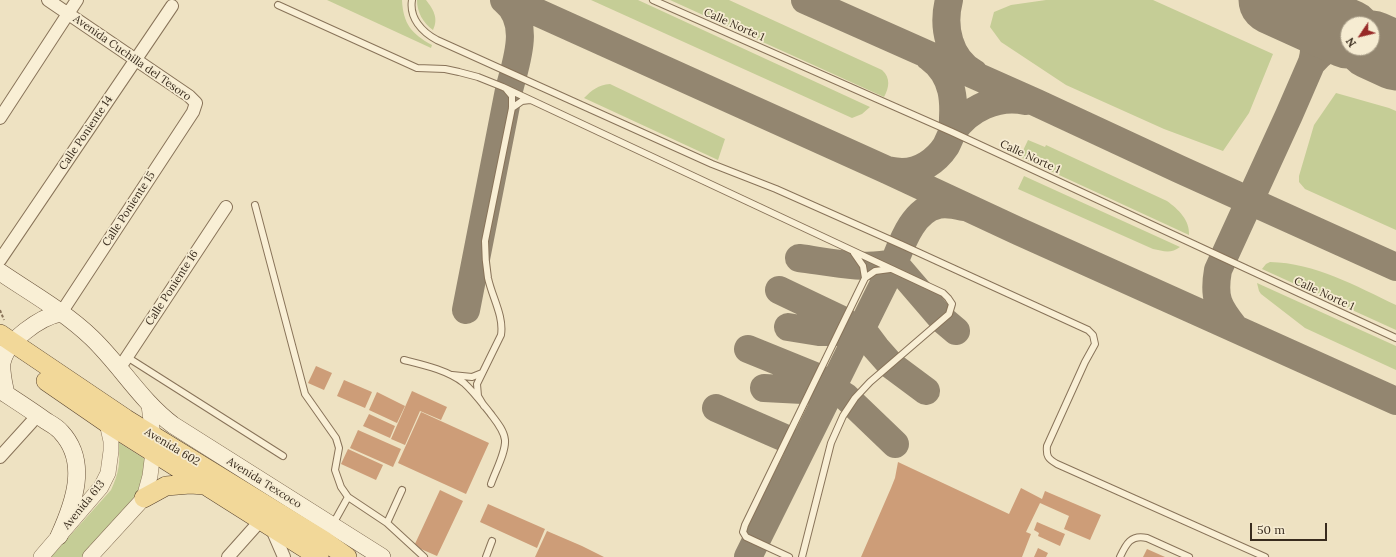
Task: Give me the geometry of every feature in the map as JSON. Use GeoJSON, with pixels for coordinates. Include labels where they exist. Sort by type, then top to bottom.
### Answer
{"type":"FeatureCollection","features":[{"type":"Feature","properties":{"kind":"main road","name":"Avenida Texcoco"},"geometry":{"type":"LineString","coordinates":[[0,272],[60,313],[123,363],[149,405],[181,432],[382,557]]}},
{"type":"Feature","properties":{"kind":"main road"},"geometry":{"type":"LineString","coordinates":[[59,536],[73,499],[77,477],[75,461],[70,445],[60,431],[3,392],[2,362],[5,341],[51,315],[60,313]]}},
{"type":"Feature","properties":{"kind":"main road","name":"Avenida 602"},"geometry":{"type":"LineString","coordinates":[[5,341],[107,423],[153,444],[323,540],[347,557]]}},
{"type":"Feature","properties":{"kind":"main road","name":"Avenida 602"},"geometry":{"type":"LineString","coordinates":[[5,341],[153,444],[207,486],[319,557]]}},
{"type":"Feature","properties":{"kind":"main road"},"geometry":{"type":"LineString","coordinates":[[144,498],[166,486],[190,484],[207,486]]}},
{"type":"Feature","properties":{"kind":"street","name":"Avenida Cuchilla del Tesoro"},"geometry":{"type":"LineString","coordinates":[[48,0],[189,96],[196,104]]}},
{"type":"Feature","properties":{"kind":"street"},"geometry":{"type":"LineString","coordinates":[[0,118],[77,0]]}},
{"type":"Feature","properties":{"kind":"street","name":"Calle Poniente 14"},"geometry":{"type":"LineString","coordinates":[[0,260],[172,6]]}},
{"type":"Feature","properties":{"kind":"street","name":"Calle Poniente 15"},"geometry":{"type":"LineString","coordinates":[[60,313],[193,112],[196,104]]}},
{"type":"Feature","properties":{"kind":"street","name":"Calle Poniente 16"},"geometry":{"type":"LineString","coordinates":[[123,363],[226,207]]}},
{"type":"Feature","properties":{"kind":"street"},"geometry":{"type":"LineString","coordinates":[[90,557],[144,498],[150,476],[153,444],[149,405]]}},
{"type":"Feature","properties":{"kind":"street"},"geometry":{"type":"LineString","coordinates":[[0,457],[38,415]]}},
{"type":"Feature","properties":{"kind":"street","name":"Avenida 613"},"geometry":{"type":"LineString","coordinates":[[40,557],[101,487],[108,473],[111,441],[107,423]]}},
{"type":"Feature","properties":{"kind":"street"},"geometry":{"type":"LineString","coordinates":[[0,445],[14,442]]}},
{"type":"Feature","properties":{"kind":"street"},"geometry":{"type":"LineString","coordinates":[[228,557],[266,523],[284,557]]}},
{"type":"Feature","properties":{"kind":"lane"},"geometry":{"type":"LineString","coordinates":[[412,0],[411,4],[413,12],[419,27],[437,40],[712,164],[776,189],[902,245],[1088,330],[1093,335],[1096,344],[1085,362],[1048,446],[1046,454],[1047,458],[1057,464],[1264,557]]}},
{"type":"Feature","properties":{"kind":"lane","name":"Calle Norte 1"},"geometry":{"type":"LineString","coordinates":[[653,0],[952,132],[1396,338]]}},
{"type":"Feature","properties":{"kind":"lane"},"geometry":{"type":"LineString","coordinates":[[278,5],[418,68],[445,69],[459,72],[503,87],[946,295],[952,304],[951,311],[943,320],[860,392],[843,416],[831,444],[802,555],[798,557]]}},
{"type":"Feature","properties":{"kind":"lane"},"geometry":{"type":"LineString","coordinates":[[484,406],[477,392],[477,384],[502,331],[500,316],[488,275],[485,259],[485,241],[512,108],[512,96],[509,91],[503,87]]}},
{"type":"Feature","properties":{"kind":"lane"},"geometry":{"type":"LineString","coordinates":[[512,108],[522,101],[530,100]]}},
{"type":"Feature","properties":{"kind":"lane"},"geometry":{"type":"LineString","coordinates":[[255,205],[306,394],[336,438],[339,448],[334,470],[341,487],[348,497],[387,523],[424,557]]}},
{"type":"Feature","properties":{"kind":"lane"},"geometry":{"type":"LineString","coordinates":[[852,251],[862,264],[866,278]]}},
{"type":"Feature","properties":{"kind":"lane"},"geometry":{"type":"LineString","coordinates":[[789,557],[746,537],[744,532],[745,525],[866,278],[875,271],[891,269]]}},
{"type":"Feature","properties":{"kind":"lane"},"geometry":{"type":"LineString","coordinates":[[404,360],[448,374],[464,383],[497,423],[504,435],[505,440],[504,448],[491,484]]}},
{"type":"Feature","properties":{"kind":"lane"},"geometry":{"type":"LineString","coordinates":[[123,363],[283,456]]}},
{"type":"Feature","properties":{"kind":"lane"},"geometry":{"type":"LineString","coordinates":[[448,374],[466,377],[482,373]]}},
{"type":"Feature","properties":{"kind":"lane"},"geometry":{"type":"LineString","coordinates":[[387,523],[402,490]]}},
{"type":"Feature","properties":{"kind":"lane"},"geometry":{"type":"LineString","coordinates":[[332,526],[348,497]]}},
{"type":"Feature","properties":{"kind":"lane"},"geometry":{"type":"LineString","coordinates":[[1120,557],[1128,542],[1134,538],[1141,537],[1147,538],[1189,557]]}},
{"type":"Feature","properties":{"kind":"lane"},"geometry":{"type":"LineString","coordinates":[[486,557],[492,541]]}},
{"type":"Feature","properties":{"kind":"path"},"geometry":{"type":"LineString","coordinates":[[0,310],[5,341]]}},
{"type":"Feature","properties":{"kind":"green space"},"geometry":{"type":"Polygon","coordinates":[[[327,0],[402,0],[404,16],[410,27],[419,37],[432,45],[431,48],[327,0]]]}},
{"type":"Feature","properties":{"kind":"green space"},"geometry":{"type":"Polygon","coordinates":[[[417,0],[426,0],[433,10],[435,26],[433,30],[421,17],[417,0]]]}},
{"type":"Feature","properties":{"kind":"green space"},"geometry":{"type":"Polygon","coordinates":[[[591,0],[638,0],[870,107],[862,114],[852,118],[591,0]]]}},
{"type":"Feature","properties":{"kind":"green space"},"geometry":{"type":"Polygon","coordinates":[[[670,0],[729,0],[882,70],[887,76],[888,80],[886,94],[884,97],[670,0]]]}},
{"type":"Feature","properties":{"kind":"green space"},"geometry":{"type":"Polygon","coordinates":[[[1046,0],[1153,0],[1273,54],[1249,113],[1223,151],[1164,129],[1066,85],[1001,42],[990,27],[994,12],[1011,5],[1046,0]]]}},
{"type":"Feature","properties":{"kind":"green space"},"geometry":{"type":"Polygon","coordinates":[[[610,84],[725,139],[718,160],[584,98],[596,88],[602,85],[610,84]]]}},
{"type":"Feature","properties":{"kind":"green space"},"geometry":{"type":"Polygon","coordinates":[[[1336,93],[1396,111],[1396,230],[1305,189],[1299,182],[1299,176],[1314,125],[1336,93]]]}},
{"type":"Feature","properties":{"kind":"green space"},"geometry":{"type":"Polygon","coordinates":[[[1028,140],[1045,147],[1046,145],[1167,201],[1179,211],[1188,224],[1189,235],[1020,157],[1028,140]]]}},
{"type":"Feature","properties":{"kind":"green space"},"geometry":{"type":"Polygon","coordinates":[[[1024,176],[1180,247],[1173,251],[1153,249],[1018,189],[1024,176]]]}},
{"type":"Feature","properties":{"kind":"green space"},"geometry":{"type":"Polygon","coordinates":[[[1270,262],[1287,263],[1319,271],[1350,283],[1396,305],[1396,330],[1262,269],[1270,262]]]}},
{"type":"Feature","properties":{"kind":"green space"},"geometry":{"type":"Polygon","coordinates":[[[1257,283],[1396,346],[1396,370],[1305,328],[1261,294],[1257,283]]]}},
{"type":"Feature","properties":{"kind":"green space"},"geometry":{"type":"Polygon","coordinates":[[[118,442],[148,461],[140,492],[82,557],[51,557],[111,490],[119,467],[118,442]]]}},
{"type":"Feature","properties":{"kind":"building"},"geometry":{"type":"Polygon","coordinates":[[[316,366],[332,373],[324,390],[308,383],[316,366]]]}},
{"type":"Feature","properties":{"kind":"building"},"geometry":{"type":"Polygon","coordinates":[[[344,380],[372,392],[365,408],[337,396],[344,380]]]}},
{"type":"Feature","properties":{"kind":"building"},"geometry":{"type":"Polygon","coordinates":[[[412,391],[447,407],[441,420],[420,411],[405,445],[391,439],[412,391]]]}},
{"type":"Feature","properties":{"kind":"building"},"geometry":{"type":"Polygon","coordinates":[[[377,392],[405,406],[397,423],[369,410],[377,392]]]}},
{"type":"Feature","properties":{"kind":"building"},"geometry":{"type":"Polygon","coordinates":[[[421,412],[489,443],[466,494],[398,463],[421,412]]]}},
{"type":"Feature","properties":{"kind":"building"},"geometry":{"type":"Polygon","coordinates":[[[369,414],[395,426],[390,438],[363,426],[369,414]]]}},
{"type":"Feature","properties":{"kind":"building"},"geometry":{"type":"Polygon","coordinates":[[[358,430],[401,449],[393,467],[350,448],[358,430]]]}},
{"type":"Feature","properties":{"kind":"building"},"geometry":{"type":"Polygon","coordinates":[[[348,449],[383,465],[376,480],[341,464],[348,449]]]}},
{"type":"Feature","properties":{"kind":"building"},"geometry":{"type":"Polygon","coordinates":[[[898,462],[1009,514],[1021,488],[1042,499],[1045,491],[1101,515],[1090,540],[1064,529],[1069,516],[1040,503],[1026,532],[1031,534],[1022,557],[861,557],[895,478],[898,462]]]}},
{"type":"Feature","properties":{"kind":"building"},"geometry":{"type":"Polygon","coordinates":[[[440,490],[463,501],[437,556],[414,546],[440,490]]]}},
{"type":"Feature","properties":{"kind":"building"},"geometry":{"type":"Polygon","coordinates":[[[488,504],[545,529],[537,548],[480,522],[488,504]]]}},
{"type":"Feature","properties":{"kind":"building"},"geometry":{"type":"Polygon","coordinates":[[[1037,522],[1065,534],[1060,546],[1038,536],[1039,533],[1034,530],[1037,522]]]}},
{"type":"Feature","properties":{"kind":"building"},"geometry":{"type":"Polygon","coordinates":[[[547,531],[582,546],[604,557],[535,557],[547,531]]]}},
{"type":"Feature","properties":{"kind":"building"},"geometry":{"type":"Polygon","coordinates":[[[1038,548],[1048,553],[1046,557],[1034,557],[1038,548]]]}},
{"type":"Feature","properties":{"kind":"building"},"geometry":{"type":"Polygon","coordinates":[[[1147,549],[1165,557],[1143,557],[1147,549]]]}},
{"type":"Feature","properties":{"kind":"taxiway"},"geometry":{"type":"LineString","coordinates":[[466,310],[509,90],[520,43],[518,19],[513,9],[504,0]]}},
{"type":"Feature","properties":{"kind":"taxiway"},"geometry":{"type":"LineString","coordinates":[[510,0],[1396,401]]}},
{"type":"Feature","properties":{"kind":"taxiway"},"geometry":{"type":"LineString","coordinates":[[805,0],[1037,103],[1396,267]]}},
{"type":"Feature","properties":{"kind":"taxiway"},"geometry":{"type":"LineString","coordinates":[[949,0],[946,21],[947,31],[953,51],[965,67],[974,73]]}},
{"type":"Feature","properties":{"kind":"taxiway"},"geometry":{"type":"LineString","coordinates":[[1272,0],[1298,17],[1310,31],[1314,50],[1312,62]]}},
{"type":"Feature","properties":{"kind":"taxiway"},"geometry":{"type":"LineString","coordinates":[[1235,328],[1224,314],[1218,302],[1216,288],[1218,270],[1289,115],[1339,0]]}},
{"type":"Feature","properties":{"kind":"taxiway"},"geometry":{"type":"LineString","coordinates":[[1311,64],[1327,49],[1340,43]]}},
{"type":"Feature","properties":{"kind":"taxiway"},"geometry":{"type":"LineString","coordinates":[[929,57],[938,64],[948,81],[953,101],[952,132]]}},
{"type":"Feature","properties":{"kind":"taxiway"},"geometry":{"type":"LineString","coordinates":[[887,170],[900,172],[909,171],[927,165],[946,146],[952,133],[959,124],[975,110],[984,105],[1005,100],[1026,101]]}},
{"type":"Feature","properties":{"kind":"taxiway"},"geometry":{"type":"LineString","coordinates":[[748,557],[910,228],[915,220],[929,208],[944,204],[963,207]]}},
{"type":"Feature","properties":{"kind":"taxiway"},"geometry":{"type":"LineString","coordinates":[[799,258],[858,266],[894,263]]}},
{"type":"Feature","properties":{"kind":"taxiway"},"geometry":{"type":"LineString","coordinates":[[894,263],[943,320],[956,331]]}},
{"type":"Feature","properties":{"kind":"taxiway"},"geometry":{"type":"LineString","coordinates":[[779,290],[844,321]]}},
{"type":"Feature","properties":{"kind":"taxiway"},"geometry":{"type":"LineString","coordinates":[[788,327],[819,332],[859,332]]}},
{"type":"Feature","properties":{"kind":"taxiway"},"geometry":{"type":"LineString","coordinates":[[861,328],[891,365],[926,391]]}},
{"type":"Feature","properties":{"kind":"taxiway"},"geometry":{"type":"LineString","coordinates":[[748,349],[817,377]]}},
{"type":"Feature","properties":{"kind":"taxiway"},"geometry":{"type":"LineString","coordinates":[[764,388],[803,390],[833,386]]}},
{"type":"Feature","properties":{"kind":"taxiway"},"geometry":{"type":"LineString","coordinates":[[832,388],[846,397],[895,444]]}},
{"type":"Feature","properties":{"kind":"taxiway"},"geometry":{"type":"LineString","coordinates":[[716,408],[787,439]]}},
{"type":"Feature","properties":{"kind":"runway"},"geometry":{"type":"LineString","coordinates":[[1273,0],[1340,30]]}},
{"type":"Feature","properties":{"kind":"runway"},"geometry":{"type":"LineString","coordinates":[[1380,49],[1396,56]]}}]}
